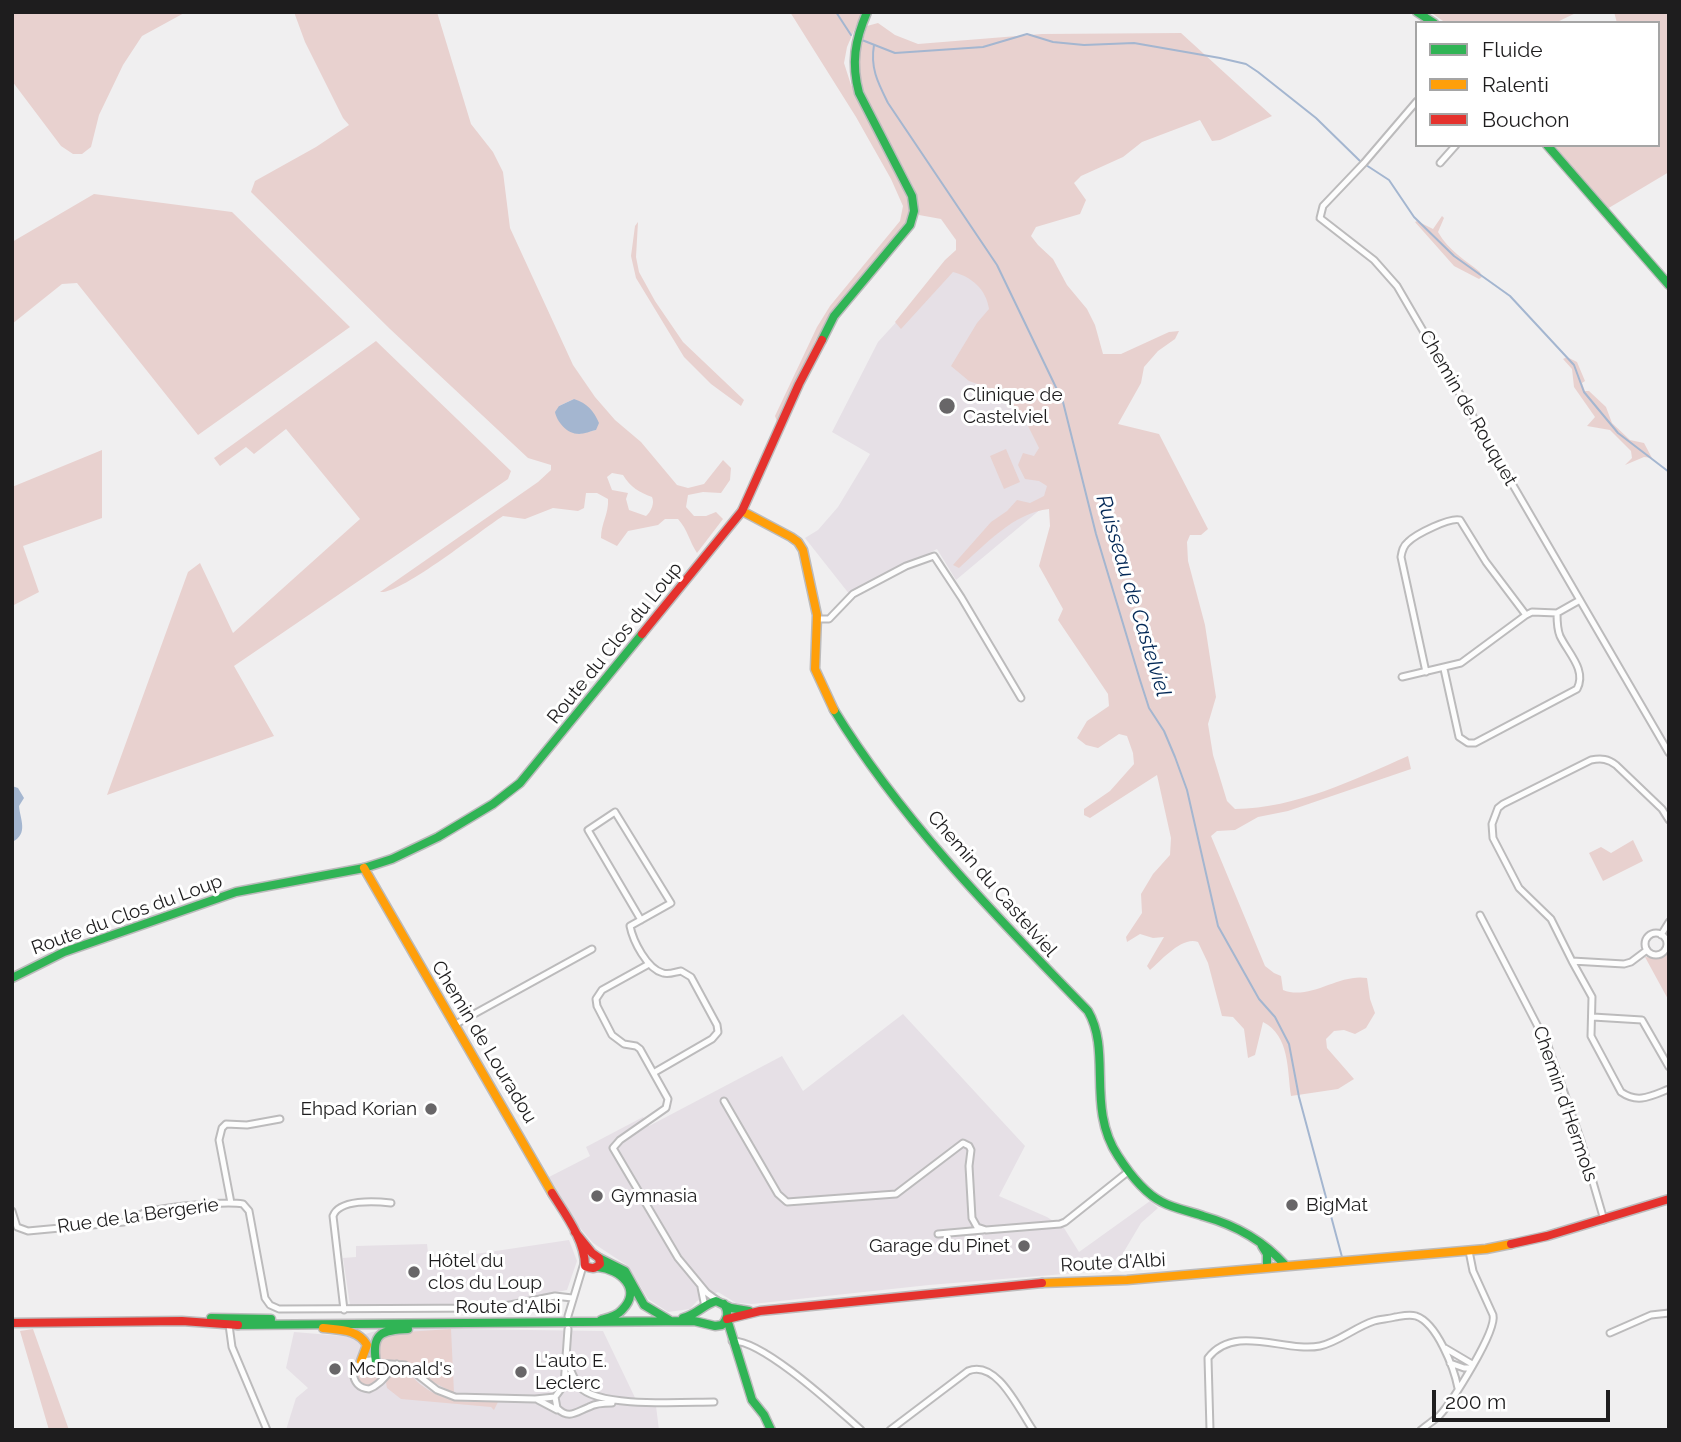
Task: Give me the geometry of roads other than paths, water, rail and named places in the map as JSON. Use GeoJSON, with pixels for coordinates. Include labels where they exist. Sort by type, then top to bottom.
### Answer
{"type":"FeatureCollection","features":[{"type":"Feature","properties":{"kind":"street","name":"Route du Clos du Loup"},"geometry":{"type":"LineString","coordinates":[[12,978],[64,952],[236,892],[365,868],[402,854],[449,831],[493,804],[520,783],[742,511],[799,384],[834,316],[910,225],[914,204],[908,186],[859,93],[854,76],[852,65],[856,38],[867,12]]}},
{"type":"Feature","properties":{"kind":"street","name":"Chemin de Rouquet"},"geometry":{"type":"LineString","coordinates":[[1415,103],[1323,206],[1320,218],[1374,260],[1398,286],[1669,753]]}},
{"type":"Feature","properties":{"kind":"street"},"geometry":{"type":"LineString","coordinates":[[1440,163],[1455,147]]}},
{"type":"Feature","properties":{"kind":"street"},"geometry":{"type":"LineString","coordinates":[[1549,147],[1669,285]]}},
{"type":"Feature","properties":{"kind":"street","name":"Chemin du Castelviel"},"geometry":{"type":"LineString","coordinates":[[742,511],[798,542],[806,559],[817,619],[814,666],[827,699],[841,721],[884,781],[953,867],[1093,1018],[1098,1037],[1100,1117],[1108,1141],[1129,1171],[1146,1190],[1163,1202],[1210,1217],[1255,1238],[1276,1253],[1285,1265]]}},
{"type":"Feature","properties":{"kind":"street"},"geometry":{"type":"LineString","coordinates":[[1426,672],[1401,557],[1404,546],[1412,539],[1450,520],[1460,520],[1486,562],[1526,615]]}},
{"type":"Feature","properties":{"kind":"street"},"geometry":{"type":"LineString","coordinates":[[817,619],[829,619],[853,594],[906,566],[934,556],[1021,698]]}},
{"type":"Feature","properties":{"kind":"street"},"geometry":{"type":"LineString","coordinates":[[1402,677],[1461,663],[1526,615],[1532,612],[1557,613],[1580,600]]}},
{"type":"Feature","properties":{"kind":"street"},"geometry":{"type":"LineString","coordinates":[[1444,669],[1459,737],[1468,743],[1475,743],[1577,689],[1580,671],[1560,636],[1557,613]]}},
{"type":"Feature","properties":{"kind":"street"},"geometry":{"type":"LineString","coordinates":[[1669,820],[1662,809],[1616,765],[1601,758],[1591,760],[1498,808],[1492,824],[1493,838],[1519,888],[1551,919],[1592,998],[1591,1037],[1621,1092],[1629,1098],[1644,1100],[1669,1088]]}},
{"type":"Feature","properties":{"kind":"street"},"geometry":{"type":"LineString","coordinates":[[641,920],[588,830],[615,812],[671,903],[641,920],[630,926],[632,935],[649,964],[662,973],[681,971],[691,977],[717,1025],[718,1032],[712,1039],[655,1072]]}},
{"type":"Feature","properties":{"kind":"street","name":"Chemin de Louradou"},"geometry":{"type":"LineString","coordinates":[[365,868],[375,890],[456,1024],[591,1261]]}},
{"type":"Feature","properties":{"kind":"street","name":"Chemin d'Hermols"},"geometry":{"type":"LineString","coordinates":[[1480,915],[1548,1046],[1581,1141],[1604,1220]]}},
{"type":"Feature","properties":{"kind":"street"},"geometry":{"type":"LineString","coordinates":[[1661,935],[1669,922]]}},
{"type":"Feature","properties":{"kind":"street"},"geometry":{"type":"LineString","coordinates":[[1655,933],[1666,940],[1668,947],[1658,955],[1647,950],[1645,944],[1649,936],[1655,933]]}},
{"type":"Feature","properties":{"kind":"street"},"geometry":{"type":"LineString","coordinates":[[456,1024],[592,949]]}},
{"type":"Feature","properties":{"kind":"street"},"geometry":{"type":"LineString","coordinates":[[1572,961],[1624,964],[1647,950]]}},
{"type":"Feature","properties":{"kind":"street"},"geometry":{"type":"LineString","coordinates":[[649,964],[598,993],[597,1006],[612,1035],[624,1044],[640,1049],[668,1099],[666,1108],[620,1140],[613,1148],[678,1258],[700,1284],[727,1309],[732,1341],[752,1400],[764,1415],[771,1430]]}},
{"type":"Feature","properties":{"kind":"street"},"geometry":{"type":"LineString","coordinates":[[1593,1017],[1643,1020],[1669,1067]]}},
{"type":"Feature","properties":{"kind":"street"},"geometry":{"type":"LineString","coordinates":[[724,1101],[778,1194],[787,1202],[896,1194],[962,1143],[966,1144],[971,1150],[969,1166],[972,1218],[977,1227],[986,1230]]}},
{"type":"Feature","properties":{"kind":"street"},"geometry":{"type":"LineString","coordinates":[[231,1203],[219,1140],[222,1128],[226,1124],[247,1125],[280,1119]]}},
{"type":"Feature","properties":{"kind":"street"},"geometry":{"type":"LineString","coordinates":[[938,1234],[1065,1222],[1129,1171]]}},
{"type":"Feature","properties":{"kind":"street","name":"Route d'Albi"},"geometry":{"type":"LineString","coordinates":[[727,1319],[760,1311],[1048,1282],[1127,1280],[1469,1251],[1517,1244],[1669,1199]]}},
{"type":"Feature","properties":{"kind":"street"},"geometry":{"type":"LineString","coordinates":[[344,1310],[334,1211],[342,1206],[379,1201],[391,1203]]}},
{"type":"Feature","properties":{"kind":"street","name":"Rue de la Bergerie"},"geometry":{"type":"LineString","coordinates":[[12,1211],[18,1227],[29,1231],[124,1222],[134,1220],[143,1213],[162,1210],[243,1204],[249,1211],[265,1298],[279,1310],[495,1308],[555,1296],[572,1298]]}},
{"type":"Feature","properties":{"kind":"street"},"geometry":{"type":"LineString","coordinates":[[1255,1238],[1267,1254],[1268,1266]]}},
{"type":"Feature","properties":{"kind":"street"},"geometry":{"type":"LineString","coordinates":[[1421,1430],[1439,1415],[1458,1388],[1488,1338],[1494,1319],[1473,1271],[1469,1251]]}},
{"type":"Feature","properties":{"kind":"street"},"geometry":{"type":"LineString","coordinates":[[568,1316],[580,1278],[591,1261]]}},
{"type":"Feature","properties":{"kind":"street"},"geometry":{"type":"LineString","coordinates":[[591,1261],[625,1271],[640,1300],[648,1309],[671,1321]]}},
{"type":"Feature","properties":{"kind":"street"},"geometry":{"type":"LineString","coordinates":[[591,1261],[620,1272],[629,1291],[621,1312],[593,1323]]}},
{"type":"Feature","properties":{"kind":"street"},"geometry":{"type":"LineString","coordinates":[[700,1284],[704,1318],[711,1325],[732,1341],[742,1343],[786,1367],[861,1430]]}},
{"type":"Feature","properties":{"kind":"street"},"geometry":{"type":"LineString","coordinates":[[704,1308],[712,1301],[721,1303]]}},
{"type":"Feature","properties":{"kind":"street","name":"Route d'Albi"},"geometry":{"type":"LineString","coordinates":[[721,1303],[738,1310],[760,1311]]}},
{"type":"Feature","properties":{"kind":"street","name":"Route d'Albi"},"geometry":{"type":"LineString","coordinates":[[671,1321],[692,1315],[704,1308]]}},
{"type":"Feature","properties":{"kind":"street"},"geometry":{"type":"LineString","coordinates":[[1610,1333],[1651,1315],[1669,1313]]}},
{"type":"Feature","properties":{"kind":"street"},"geometry":{"type":"LineString","coordinates":[[1210,1430],[1208,1357],[1215,1349],[1229,1343],[1255,1340],[1299,1347],[1320,1346],[1374,1321],[1408,1315],[1423,1320],[1445,1348],[1471,1366]]}},
{"type":"Feature","properties":{"kind":"street","name":"Route d'Albi"},"geometry":{"type":"LineString","coordinates":[[17,1322],[182,1321],[218,1318],[344,1323]]}},
{"type":"Feature","properties":{"kind":"street"},"geometry":{"type":"LineString","coordinates":[[711,1325],[722,1325],[727,1319]]}},
{"type":"Feature","properties":{"kind":"street","name":"Route d'Albi"},"geometry":{"type":"LineString","coordinates":[[182,1321],[229,1325],[671,1321],[711,1325]]}},
{"type":"Feature","properties":{"kind":"street"},"geometry":{"type":"LineString","coordinates":[[382,1377],[382,1371],[373,1353],[378,1335],[387,1329],[480,1323]]}},
{"type":"Feature","properties":{"kind":"street"},"geometry":{"type":"LineString","coordinates":[[301,1324],[359,1335],[365,1340],[367,1345],[353,1372],[359,1386],[369,1389],[375,1387],[397,1364]]}},
{"type":"Feature","properties":{"kind":"street"},"geometry":{"type":"LineString","coordinates":[[229,1325],[232,1347],[267,1430]]}},
{"type":"Feature","properties":{"kind":"street"},"geometry":{"type":"LineString","coordinates":[[560,1411],[555,1404],[555,1397],[564,1385],[568,1329]]}},
{"type":"Feature","properties":{"kind":"street"},"geometry":{"type":"LineString","coordinates":[[1445,1348],[1458,1388]]}},
{"type":"Feature","properties":{"kind":"street"},"geometry":{"type":"LineString","coordinates":[[361,1361],[409,1367],[428,1384],[455,1397],[555,1397]]}},
{"type":"Feature","properties":{"kind":"street"},"geometry":{"type":"LineString","coordinates":[[567,1362],[586,1399],[582,1410]]}},
{"type":"Feature","properties":{"kind":"street"},"geometry":{"type":"LineString","coordinates":[[1450,1363],[1464,1368],[1471,1366]]}},
{"type":"Feature","properties":{"kind":"street"},"geometry":{"type":"LineString","coordinates":[[890,1430],[975,1368],[988,1370],[997,1377],[1033,1430]]}},
{"type":"Feature","properties":{"kind":"street"},"geometry":{"type":"LineString","coordinates":[[564,1385],[581,1387],[601,1399],[714,1402]]}},
{"type":"Feature","properties":{"kind":"street"},"geometry":{"type":"LineString","coordinates":[[535,1399],[572,1415],[598,1404],[630,1401]]}},
{"type":"Feature","properties":{"kind":"water"},"geometry":{"type":"Polygon","coordinates":[[[574,399],[592,411],[599,423],[596,430],[575,433],[560,423],[555,412],[559,406],[574,399]]]}},
{"type":"Feature","properties":{"kind":"water"},"geometry":{"type":"Polygon","coordinates":[[[12,786],[18,788],[24,798],[19,806],[22,831],[12,842],[12,786]]]}},
{"type":"Feature","properties":{"kind":"waterway","name":"Ruisseau de Castelviel"},"geometry":{"type":"LineString","coordinates":[[836,12],[851,35]]}},
{"type":"Feature","properties":{"kind":"waterway","name":"Ruisseau de Castelviel"},"geometry":{"type":"LineString","coordinates":[[862,40],[895,53],[983,47],[1027,34],[1053,42],[1084,45],[1134,43],[1246,64],[1316,118],[1360,161]]}},
{"type":"Feature","properties":{"kind":"waterway","name":"Ruisseau de Castelviel"},"geometry":{"type":"LineString","coordinates":[[874,45],[874,68],[888,103],[997,265],[1063,402],[1096,534],[1140,680],[1149,708],[1164,731],[1187,790],[1218,926],[1259,999],[1275,1017],[1289,1044],[1299,1097],[1342,1257]]}},
{"type":"Feature","properties":{"kind":"waterway"},"geometry":{"type":"LineString","coordinates":[[1366,165],[1389,180],[1414,217],[1454,256],[1510,296],[1574,365],[1584,392],[1618,433],[1669,472]]}},
{"type":"Feature","properties":{"kind":"place","name":"Clinique de Castelviel"},"geometry":{"type":"Point","coordinates":[947,406]}},
{"type":"Feature","properties":{"kind":"place","name":"Ehpad Korian"},"geometry":{"type":"Point","coordinates":[431,1109]}},
{"type":"Feature","properties":{"kind":"place","name":"Gymnasia"},"geometry":{"type":"Point","coordinates":[597,1196]}},
{"type":"Feature","properties":{"kind":"place","name":"BigMat"},"geometry":{"type":"Point","coordinates":[1292,1205]}},
{"type":"Feature","properties":{"kind":"place","name":"Garage du Pinet"},"geometry":{"type":"Point","coordinates":[1024,1246]}},
{"type":"Feature","properties":{"kind":"place","name":"Hôtel du clos du Loup"},"geometry":{"type":"Point","coordinates":[414,1272]}},
{"type":"Feature","properties":{"kind":"place","name":"McDonald's"},"geometry":{"type":"Point","coordinates":[335,1369]}},
{"type":"Feature","properties":{"kind":"place","name":"L'auto E. Leclerc"},"geometry":{"type":"Point","coordinates":[521,1372]}}]}
